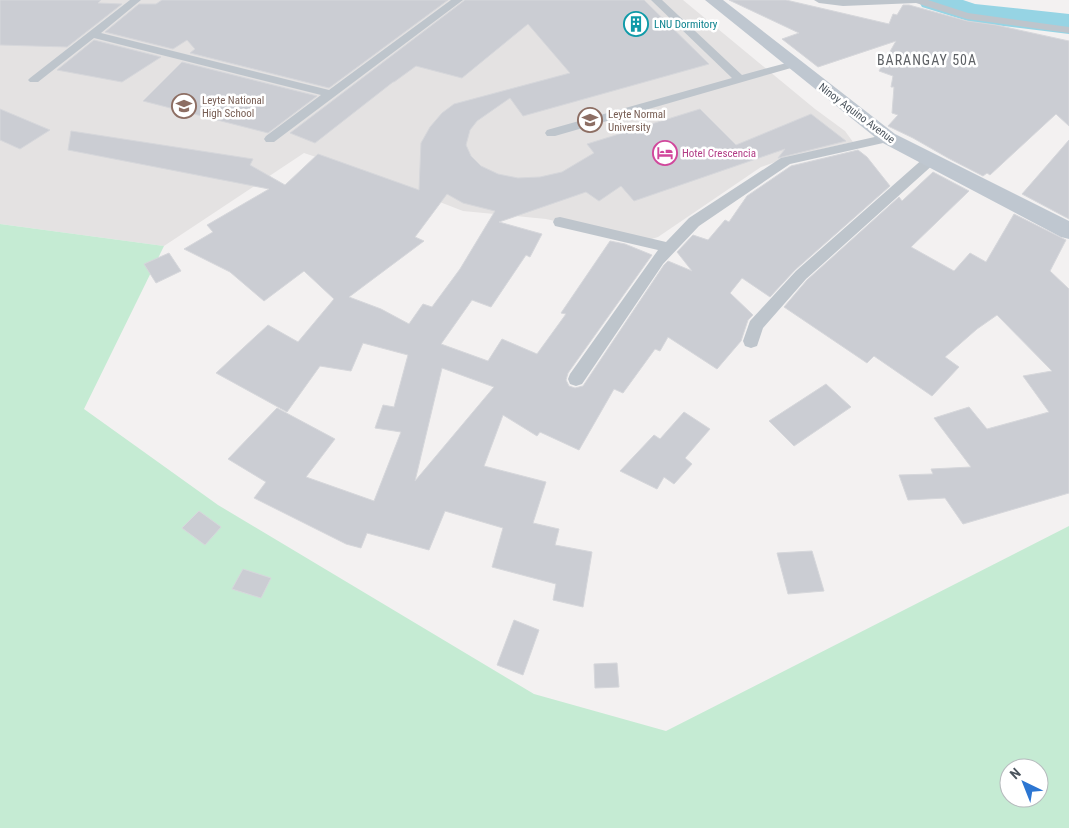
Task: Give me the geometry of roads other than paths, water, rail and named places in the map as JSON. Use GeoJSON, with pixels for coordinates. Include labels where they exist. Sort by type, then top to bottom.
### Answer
{"type":"FeatureCollection","features":[{"type":"Feature","properties":{"kind":"main road","name":"Ninoy Aquino Avenue"},"geometry":{"type":"LineString","coordinates":[[713,0],[888,138],[1069,231]]}},
{"type":"Feature","properties":{"kind":"lane"},"geometry":{"type":"LineString","coordinates":[[34,80],[136,0]]}},
{"type":"Feature","properties":{"kind":"lane"},"geometry":{"type":"LineString","coordinates":[[270,139],[458,0]]}},
{"type":"Feature","properties":{"kind":"lane"},"geometry":{"type":"LineString","coordinates":[[656,0],[740,79]]}},
{"type":"Feature","properties":{"kind":"lane"},"geometry":{"type":"LineString","coordinates":[[819,0],[843,4],[917,0],[967,16],[1069,30]]}},
{"type":"Feature","properties":{"kind":"lane"},"geometry":{"type":"LineString","coordinates":[[92,34],[330,94]]}},
{"type":"Feature","properties":{"kind":"lane"},"geometry":{"type":"LineString","coordinates":[[551,132],[794,64]]}},
{"type":"Feature","properties":{"kind":"lane"},"geometry":{"type":"LineString","coordinates":[[576,379],[658,260],[694,222],[786,161],[888,138]]}},
{"type":"Feature","properties":{"kind":"lane"},"geometry":{"type":"LineString","coordinates":[[751,341],[756,325],[801,274],[930,160]]}},
{"type":"Feature","properties":{"kind":"lane"},"geometry":{"type":"LineString","coordinates":[[560,222],[670,248]]}},
{"type":"Feature","properties":{"kind":"waterway"},"geometry":{"type":"LineString","coordinates":[[933,0],[971,13],[1069,24]]}},
{"type":"Feature","properties":{"kind":"place","name":"LNU Dormitory"},"geometry":{"type":"Point","coordinates":[636,24]}},
{"type":"Feature","properties":{"kind":"place","name":"Leyte National High School"},"geometry":{"type":"Point","coordinates":[184,106]}},
{"type":"Feature","properties":{"kind":"place","name":"Leyte Normal University"},"geometry":{"type":"Point","coordinates":[590,120]}},
{"type":"Feature","properties":{"kind":"place","name":"Hotel Crescencia"},"geometry":{"type":"Point","coordinates":[665,153]}},
{"type":"Feature","properties":{"kind":"district","name":"BARANGAY 50A"},"geometry":{"type":"Point","coordinates":[927,60]}}]}
